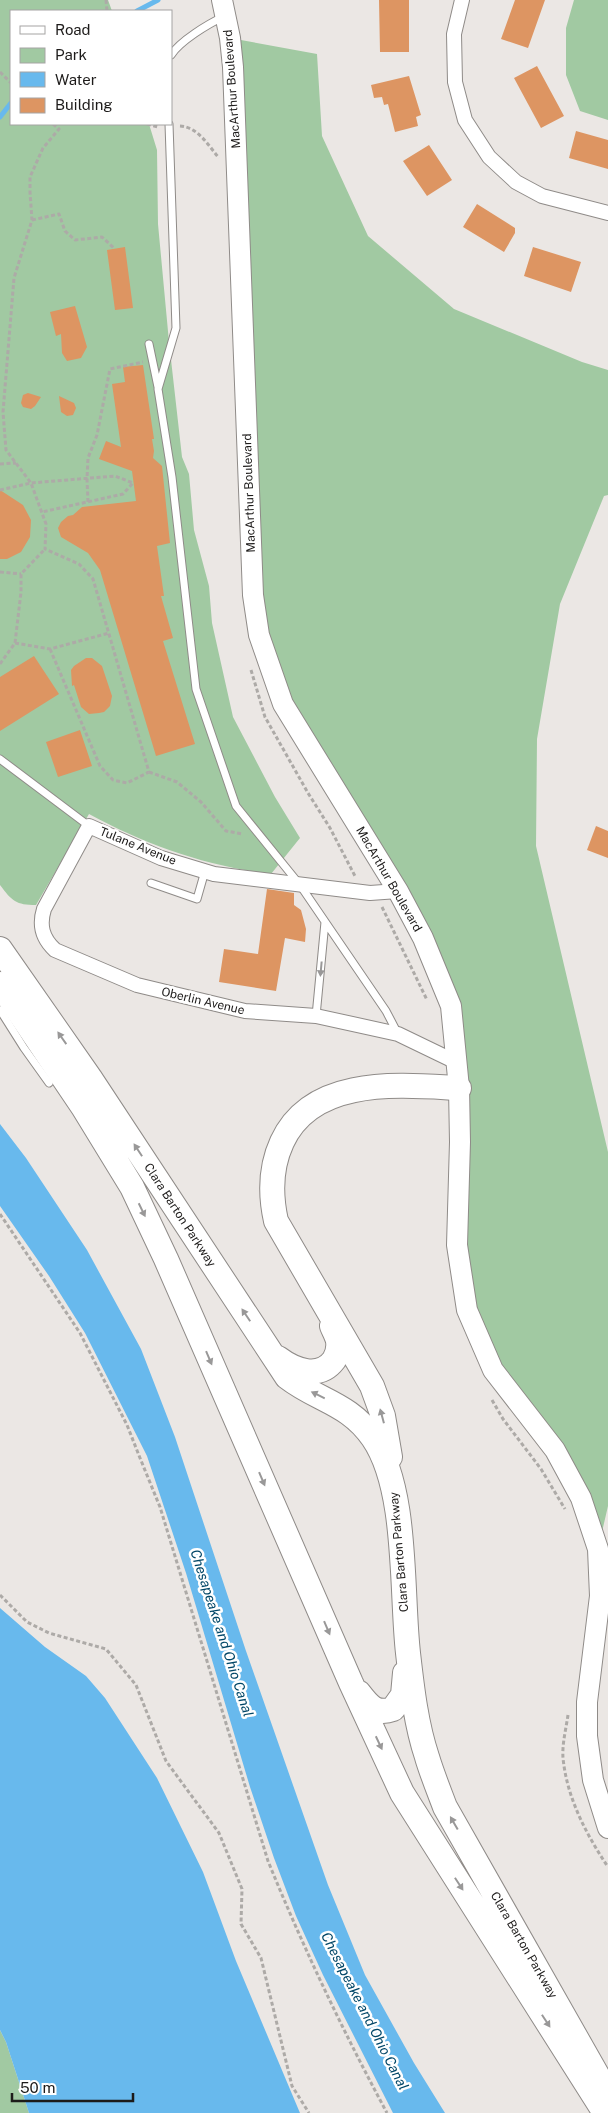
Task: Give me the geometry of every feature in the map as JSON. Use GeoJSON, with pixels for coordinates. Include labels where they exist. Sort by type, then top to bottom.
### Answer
{"type":"FeatureCollection","features":[{"type":"Feature","properties":{"kind":"highway","name":"Clara Barton Parkway"},"geometry":{"type":"LineString","coordinates":[[0,949],[90,1078],[287,1377],[298,1386],[345,1409],[372,1437],[382,1453],[392,1482],[400,1535],[408,1652],[414,1701],[426,1756],[445,1807],[608,2094]]}},
{"type":"Feature","properties":{"kind":"highway","name":"Clara Barton Parkway"},"geometry":{"type":"LineString","coordinates":[[0,984],[83,1107],[132,1187],[166,1258],[350,1683],[402,1793],[605,2113]]}},
{"type":"Feature","properties":{"kind":"highway"},"geometry":{"type":"LineString","coordinates":[[49,1083],[81,1118],[132,1187]]}},
{"type":"Feature","properties":{"kind":"highway"},"geometry":{"type":"LineString","coordinates":[[392,1482],[386,1432],[378,1400],[364,1371],[326,1311],[276,1221],[272,1204],[273,1172],[276,1155],[284,1136],[307,1110],[327,1097],[347,1091],[374,1088],[408,1086],[459,1088]]}},
{"type":"Feature","properties":{"kind":"highway"},"geometry":{"type":"LineString","coordinates":[[273,1356],[286,1364],[310,1372],[320,1371],[329,1366],[337,1353],[338,1342],[326,1311]]}},
{"type":"Feature","properties":{"kind":"highway"},"geometry":{"type":"LineString","coordinates":[[350,1683],[370,1707],[383,1712],[393,1709],[402,1695],[408,1652]]}},
{"type":"Feature","properties":{"kind":"main road","name":"MacArthur Boulevard"},"geometry":{"type":"LineString","coordinates":[[224,8],[232,67],[252,595],[259,635],[283,704],[398,891],[423,938],[451,1006],[459,1088],[460,1142],[457,1246],[467,1310],[493,1370],[555,1450],[581,1498],[598,1549],[600,1596],[587,1702],[587,1736],[593,1780],[608,1828]]}},
{"type":"Feature","properties":{"kind":"street"},"geometry":{"type":"LineString","coordinates":[[462,0],[454,34],[455,82],[465,120],[489,157],[516,182],[542,196],[608,213]]}},
{"type":"Feature","properties":{"kind":"street","name":"Tulane Avenue"},"geometry":{"type":"LineString","coordinates":[[44,909],[89,826],[161,858],[205,871],[370,893],[398,891]]}},
{"type":"Feature","properties":{"kind":"street","name":"Oberlin Avenue"},"geometry":{"type":"LineString","coordinates":[[44,909],[40,921],[43,932],[55,950],[137,985],[244,1012],[316,1016],[398,1034],[456,1062]]}},
{"type":"Feature","properties":{"kind":"lane"},"geometry":{"type":"LineString","coordinates":[[172,53],[203,29],[224,8]]}},
{"type":"Feature","properties":{"kind":"lane"},"geometry":{"type":"LineString","coordinates":[[158,389],[176,328],[169,125]]}},
{"type":"Feature","properties":{"kind":"lane"},"geometry":{"type":"LineString","coordinates":[[149,344],[172,477],[196,689],[236,806],[300,885],[386,1011],[398,1034]]}},
{"type":"Feature","properties":{"kind":"lane"},"geometry":{"type":"LineString","coordinates":[[0,759],[89,826]]}},
{"type":"Feature","properties":{"kind":"lane"},"geometry":{"type":"LineString","coordinates":[[151,883],[197,899],[205,871]]}},
{"type":"Feature","properties":{"kind":"lane"},"geometry":{"type":"LineString","coordinates":[[316,1016],[325,922]]}},
{"type":"Feature","properties":{"kind":"lane"},"geometry":{"type":"LineString","coordinates":[[0,1010],[49,1083]]}},
{"type":"Feature","properties":{"kind":"path"},"geometry":{"type":"LineString","coordinates":[[1,73],[10,82]]}},
{"type":"Feature","properties":{"kind":"path"},"geometry":{"type":"LineString","coordinates":[[0,664],[15,643],[21,592],[21,574],[45,549],[46,524],[31,484],[6,450],[3,412],[14,278],[32,220],[30,177],[43,148],[58,129],[54,125]]}},
{"type":"Feature","properties":{"kind":"path"},"geometry":{"type":"LineString","coordinates":[[149,125],[154,127],[169,125],[189,127],[196,130],[221,161]]}},
{"type":"Feature","properties":{"kind":"path"},"geometry":{"type":"LineString","coordinates":[[32,220],[59,214],[65,231],[75,240],[102,237],[115,249]]}},
{"type":"Feature","properties":{"kind":"path"},"geometry":{"type":"LineString","coordinates":[[88,502],[88,458],[97,435],[110,369],[152,360]]}},
{"type":"Feature","properties":{"kind":"path"},"geometry":{"type":"LineString","coordinates":[[0,464],[16,463]]}},
{"type":"Feature","properties":{"kind":"path"},"geometry":{"type":"LineString","coordinates":[[0,490],[31,484],[115,476],[133,483],[123,494],[42,512]]}},
{"type":"Feature","properties":{"kind":"path"},"geometry":{"type":"LineString","coordinates":[[45,549],[78,564],[93,579],[149,772]]}},
{"type":"Feature","properties":{"kind":"path"},"geometry":{"type":"LineString","coordinates":[[0,572],[21,574]]}},
{"type":"Feature","properties":{"kind":"path"},"geometry":{"type":"LineString","coordinates":[[15,643],[50,648],[108,633]]}},
{"type":"Feature","properties":{"kind":"path"},"geometry":{"type":"LineString","coordinates":[[50,648],[100,766],[113,780],[127,784],[149,772],[178,782],[201,802],[226,831],[260,836]]}},
{"type":"Feature","properties":{"kind":"path"},"geometry":{"type":"LineString","coordinates":[[380,903],[429,1003]]}},
{"type":"Feature","properties":{"kind":"path"},"geometry":{"type":"LineString","coordinates":[[0,1214],[80,1333],[126,1425],[160,1507],[268,1861],[320,1981],[387,2113]]}},
{"type":"Feature","properties":{"kind":"path"},"geometry":{"type":"LineString","coordinates":[[488,1394],[503,1419],[541,1469],[566,1510]]}},
{"type":"Feature","properties":{"kind":"path"},"geometry":{"type":"LineString","coordinates":[[0,1595],[27,1622],[49,1633],[106,1649],[136,1685],[166,1761],[219,1834],[242,1889],[241,1924],[261,1958],[292,2086],[309,2113]]}},
{"type":"Feature","properties":{"kind":"path"},"geometry":{"type":"LineString","coordinates":[[568,1709],[563,1757],[573,1804],[592,1844],[608,1867]]}},
{"type":"Feature","properties":{"kind":"green space"},"geometry":{"type":"Polygon","coordinates":[[[0,0],[108,0],[112,10],[10,10],[10,125],[149,125],[157,150],[158,224],[182,457],[189,474],[194,530],[209,586],[212,623],[233,717],[275,797],[300,838],[271,874],[223,866],[177,853],[132,835],[89,814],[36,905],[15,901],[0,885],[0,0]]]}},
{"type":"Feature","properties":{"kind":"green space"},"geometry":{"type":"Polygon","coordinates":[[[574,0],[608,0],[608,120],[580,111],[566,75],[566,28],[574,0]]]}},
{"type":"Feature","properties":{"kind":"green space"},"geometry":{"type":"Polygon","coordinates":[[[230,38],[317,54],[322,136],[368,236],[454,309],[582,362],[608,370],[608,495],[604,496],[560,604],[537,739],[536,846],[608,1152],[608,1506],[598,1549],[467,1310],[451,1006],[283,704],[259,635],[230,38]]]}},
{"type":"Feature","properties":{"kind":"green space"},"geometry":{"type":"Polygon","coordinates":[[[0,2030],[6,2042],[29,2113],[0,2113],[0,2030]]]}},
{"type":"Feature","properties":{"kind":"water","name":"Chesapeake and Ohio Canal"},"geometry":{"type":"Polygon","coordinates":[[[0,1124],[26,1158],[87,1250],[141,1349],[175,1437],[246,1651],[328,1885],[365,1975],[414,2063],[445,2113],[393,2113],[323,1975],[296,1916],[250,1787],[186,1573],[147,1456],[85,1333],[49,1276],[0,1206],[0,1124]]]}},
{"type":"Feature","properties":{"kind":"water"},"geometry":{"type":"Polygon","coordinates":[[[0,1608],[45,1647],[86,1676],[105,1698],[157,1778],[203,1872],[236,1961],[300,2113],[29,2113],[6,2042],[0,2030],[0,1608]]]}},
{"type":"Feature","properties":{"kind":"building"},"geometry":{"type":"Polygon","coordinates":[[[379,0],[409,0],[409,52],[380,52],[379,0]]]}},
{"type":"Feature","properties":{"kind":"building"},"geometry":{"type":"Polygon","coordinates":[[[515,0],[545,0],[528,48],[501,39],[515,0]]]}},
{"type":"Feature","properties":{"kind":"building"},"geometry":{"type":"Polygon","coordinates":[[[537,66],[564,116],[541,128],[514,78],[537,66]]]}},
{"type":"Feature","properties":{"kind":"building"},"geometry":{"type":"Polygon","coordinates":[[[409,76],[421,115],[416,117],[418,126],[395,132],[388,104],[384,105],[382,97],[374,98],[371,85],[409,76]]]}},
{"type":"Feature","properties":{"kind":"building"},"geometry":{"type":"Polygon","coordinates":[[[576,131],[608,140],[608,169],[569,158],[576,131]]]}},
{"type":"Feature","properties":{"kind":"building"},"geometry":{"type":"Polygon","coordinates":[[[429,145],[452,180],[427,196],[403,161],[429,145]]]}},
{"type":"Feature","properties":{"kind":"building"},"geometry":{"type":"Polygon","coordinates":[[[477,204],[515,228],[515,233],[504,252],[463,227],[477,204]]]}},
{"type":"Feature","properties":{"kind":"building"},"geometry":{"type":"Polygon","coordinates":[[[125,247],[133,308],[115,310],[107,250],[125,247]]]}},
{"type":"Feature","properties":{"kind":"building"},"geometry":{"type":"Polygon","coordinates":[[[533,247],[581,262],[571,292],[524,276],[533,247]]]}},
{"type":"Feature","properties":{"kind":"building"},"geometry":{"type":"Polygon","coordinates":[[[75,306],[87,347],[81,358],[67,361],[62,353],[61,334],[56,336],[50,312],[75,306]]]}},
{"type":"Feature","properties":{"kind":"building"},"geometry":{"type":"Polygon","coordinates":[[[143,365],[154,439],[152,439],[153,458],[162,466],[170,543],[157,546],[164,596],[161,596],[173,638],[163,641],[195,744],[156,756],[100,570],[88,553],[61,537],[58,528],[61,522],[82,507],[136,501],[132,471],[99,459],[106,441],[121,447],[112,384],[125,382],[123,367],[143,365]]]}},
{"type":"Feature","properties":{"kind":"building"},"geometry":{"type":"Polygon","coordinates":[[[28,393],[41,397],[31,409],[23,407],[21,403],[23,395],[28,393]]]}},
{"type":"Feature","properties":{"kind":"building"},"geometry":{"type":"Polygon","coordinates":[[[59,396],[74,403],[76,408],[73,415],[67,416],[61,412],[59,396]]]}},
{"type":"Feature","properties":{"kind":"building"},"geometry":{"type":"Polygon","coordinates":[[[0,490],[23,505],[31,520],[30,537],[21,552],[7,559],[0,559],[0,490]]]}},
{"type":"Feature","properties":{"kind":"building"},"geometry":{"type":"Polygon","coordinates":[[[34,656],[59,694],[0,731],[0,677],[34,656]]]}},
{"type":"Feature","properties":{"kind":"building"},"geometry":{"type":"Polygon","coordinates":[[[86,658],[92,658],[102,666],[112,696],[110,706],[104,712],[89,714],[81,707],[74,685],[72,686],[71,670],[86,658]]]}},
{"type":"Feature","properties":{"kind":"building"},"geometry":{"type":"Polygon","coordinates":[[[80,730],[92,766],[58,777],[46,742],[80,730]]]}},
{"type":"Feature","properties":{"kind":"building"},"geometry":{"type":"Polygon","coordinates":[[[596,826],[608,831],[608,858],[587,850],[596,826]]]}},
{"type":"Feature","properties":{"kind":"building"},"geometry":{"type":"Polygon","coordinates":[[[267,889],[294,893],[294,905],[301,910],[306,929],[305,942],[285,938],[276,991],[219,982],[224,949],[258,954],[267,889]]]}},
{"type":"Feature","properties":{"kind":"waterway"},"geometry":{"type":"LineString","coordinates":[[139,10],[158,0]]}},
{"type":"Feature","properties":{"kind":"waterway"},"geometry":{"type":"LineString","coordinates":[[0,117],[10,104]]}}]}
